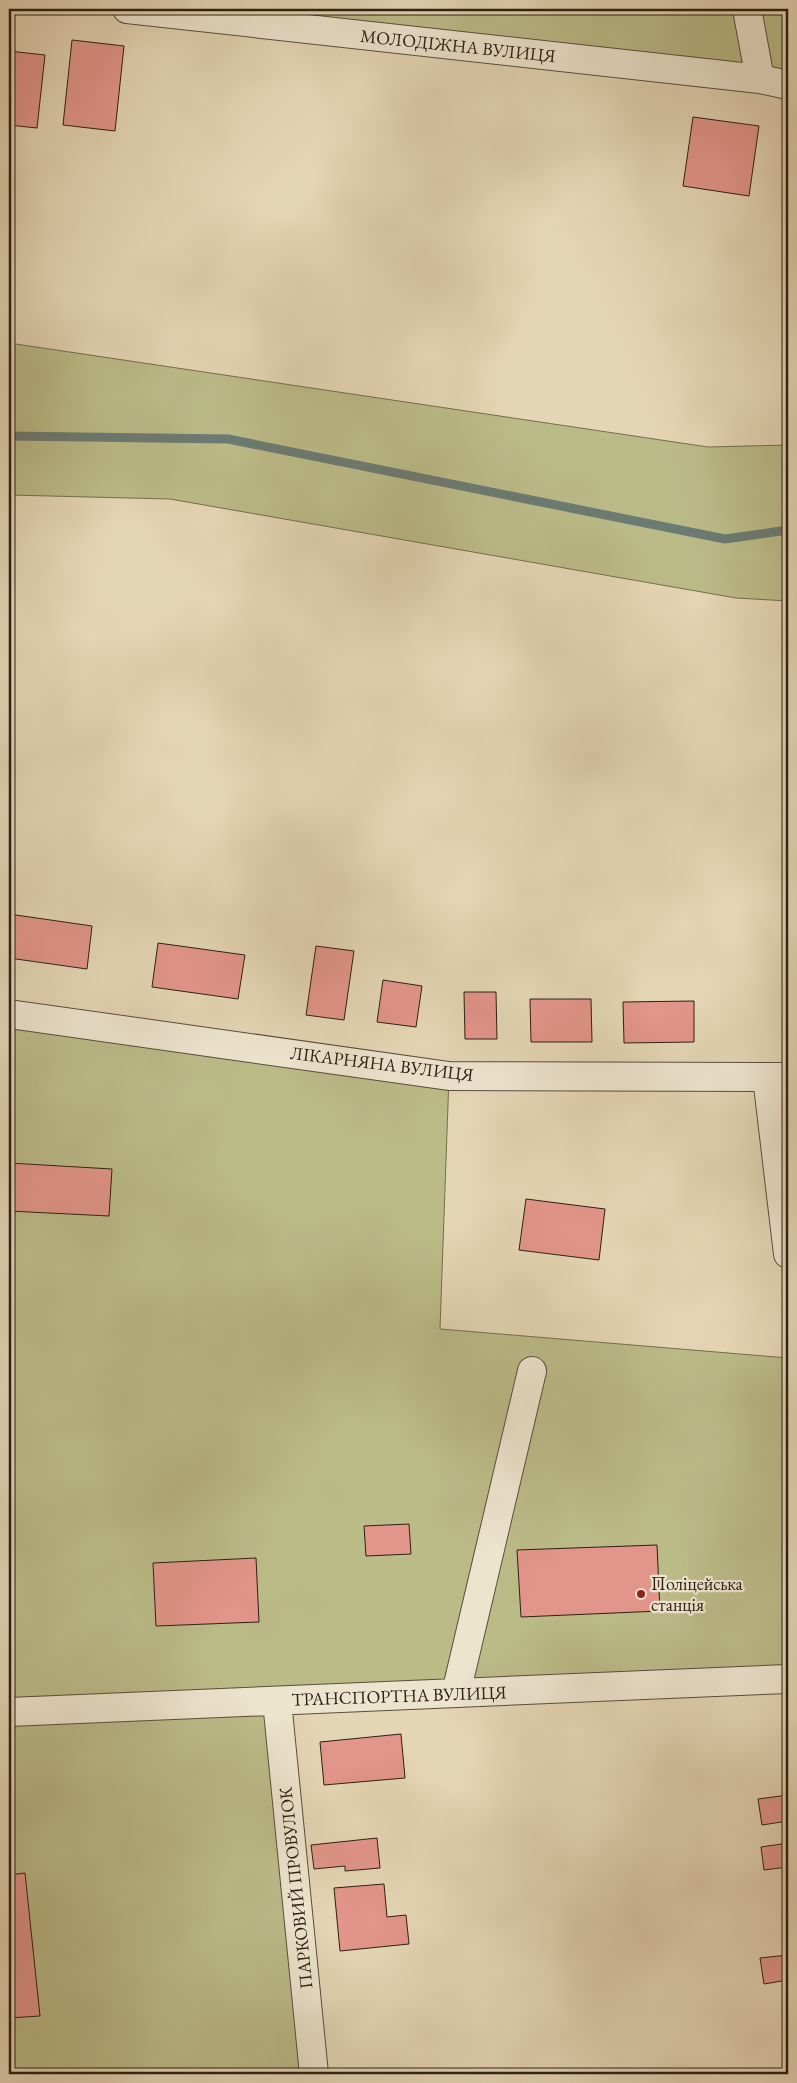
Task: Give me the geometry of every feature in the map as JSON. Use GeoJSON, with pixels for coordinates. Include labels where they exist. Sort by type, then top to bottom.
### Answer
{"type":"FeatureCollection","features":[{"type":"Feature","properties":{"kind":"street","name":"МОЛОДІЖНА ВУЛИЦЯ"},"geometry":{"type":"LineString","coordinates":[[127,9],[760,79],[788,85]]}},
{"type":"Feature","properties":{"kind":"street"},"geometry":{"type":"LineString","coordinates":[[747,9],[760,79]]}},
{"type":"Feature","properties":{"kind":"street","name":"ЛІКАРНЯНА ВУЛИЦЯ"},"geometry":{"type":"LineString","coordinates":[[9,1014],[449,1076],[778,1077]]}},
{"type":"Feature","properties":{"kind":"street"},"geometry":{"type":"LineString","coordinates":[[778,1077],[788,1254]]}},
{"type":"Feature","properties":{"kind":"street"},"geometry":{"type":"LineString","coordinates":[[456,1693],[532,1371]]}},
{"type":"Feature","properties":{"kind":"street","name":"ТРАНСПОРТНА ВУЛИЦЯ"},"geometry":{"type":"LineString","coordinates":[[9,1712],[788,1679]]}},
{"type":"Feature","properties":{"kind":"street","name":"ПАРКОВИЙ ПРОВУЛОК"},"geometry":{"type":"LineString","coordinates":[[277,1701],[314,2074]]}},
{"type":"Feature","properties":{"kind":"green space"},"geometry":{"type":"Polygon","coordinates":[[[127,9],[788,9],[788,85],[127,9]]]}},
{"type":"Feature","properties":{"kind":"green space"},"geometry":{"type":"Polygon","coordinates":[[[9,343],[708,447],[788,445],[788,601],[736,598],[170,499],[9,495],[9,343]]]}},
{"type":"Feature","properties":{"kind":"green space"},"geometry":{"type":"Polygon","coordinates":[[[9,1014],[449,1076],[440,1329],[788,1358],[788,1679],[277,1701],[314,2074],[9,2074],[9,1014]]]}},
{"type":"Feature","properties":{"kind":"building"},"geometry":{"type":"Polygon","coordinates":[[[72,40],[124,46],[115,131],[63,125],[72,40]]]}},
{"type":"Feature","properties":{"kind":"building"},"geometry":{"type":"Polygon","coordinates":[[[9,51],[45,55],[37,128],[9,125],[9,51]]]}},
{"type":"Feature","properties":{"kind":"building"},"geometry":{"type":"Polygon","coordinates":[[[693,117],[759,126],[749,196],[683,186],[693,117]]]}},
{"type":"Feature","properties":{"kind":"building"},"geometry":{"type":"Polygon","coordinates":[[[9,914],[92,926],[87,969],[9,958],[9,914]]]}},
{"type":"Feature","properties":{"kind":"building"},"geometry":{"type":"Polygon","coordinates":[[[158,943],[245,955],[238,999],[152,987],[158,943]]]}},
{"type":"Feature","properties":{"kind":"building"},"geometry":{"type":"Polygon","coordinates":[[[316,946],[354,951],[344,1020],[306,1015],[316,946]]]}},
{"type":"Feature","properties":{"kind":"building"},"geometry":{"type":"Polygon","coordinates":[[[383,980],[422,986],[416,1027],[377,1022],[383,980]]]}},
{"type":"Feature","properties":{"kind":"building"},"geometry":{"type":"Polygon","coordinates":[[[464,992],[496,992],[497,1039],[465,1039],[464,992]]]}},
{"type":"Feature","properties":{"kind":"building"},"geometry":{"type":"Polygon","coordinates":[[[530,999],[591,999],[592,1042],[531,1042],[530,999]]]}},
{"type":"Feature","properties":{"kind":"building"},"geometry":{"type":"Polygon","coordinates":[[[694,1001],[694,1042],[624,1043],[623,1002],[694,1001]]]}},
{"type":"Feature","properties":{"kind":"building"},"geometry":{"type":"Polygon","coordinates":[[[9,1163],[112,1169],[109,1216],[9,1211],[9,1163]]]}},
{"type":"Feature","properties":{"kind":"building"},"geometry":{"type":"Polygon","coordinates":[[[526,1199],[605,1209],[599,1260],[519,1250],[526,1199]]]}},
{"type":"Feature","properties":{"kind":"building"},"geometry":{"type":"Polygon","coordinates":[[[409,1524],[411,1554],[366,1556],[364,1526],[409,1524]]]}},
{"type":"Feature","properties":{"kind":"building"},"geometry":{"type":"Polygon","coordinates":[[[657,1545],[660,1611],[521,1617],[517,1550],[657,1545]]]}},
{"type":"Feature","properties":{"kind":"building"},"geometry":{"type":"Polygon","coordinates":[[[256,1558],[259,1622],[156,1626],[153,1563],[256,1558]]]}},
{"type":"Feature","properties":{"kind":"building"},"geometry":{"type":"Polygon","coordinates":[[[401,1734],[405,1778],[324,1785],[320,1742],[401,1734]]]}},
{"type":"Feature","properties":{"kind":"building"},"geometry":{"type":"Polygon","coordinates":[[[788,1795],[788,1821],[762,1825],[758,1799],[788,1795]]]}},
{"type":"Feature","properties":{"kind":"building"},"geometry":{"type":"Polygon","coordinates":[[[377,1838],[380,1868],[345,1871],[345,1866],[314,1869],[311,1845],[377,1838]]]}},
{"type":"Feature","properties":{"kind":"building"},"geometry":{"type":"Polygon","coordinates":[[[788,1843],[788,1867],[764,1870],[761,1847],[788,1843]]]}},
{"type":"Feature","properties":{"kind":"building"},"geometry":{"type":"Polygon","coordinates":[[[25,1873],[40,2016],[9,2018],[9,1875],[25,1873]]]}},
{"type":"Feature","properties":{"kind":"building"},"geometry":{"type":"Polygon","coordinates":[[[384,1884],[387,1917],[406,1915],[409,1944],[340,1951],[334,1888],[384,1884]]]}},
{"type":"Feature","properties":{"kind":"building"},"geometry":{"type":"Polygon","coordinates":[[[788,1955],[788,1980],[764,1984],[760,1958],[788,1955]]]}},
{"type":"Feature","properties":{"kind":"waterway"},"geometry":{"type":"LineString","coordinates":[[9,436],[228,439],[725,539],[788,530]]}},
{"type":"Feature","properties":{"kind":"place","name":"Поліцейська станція"},"geometry":{"type":"Point","coordinates":[641,1594]}}]}
